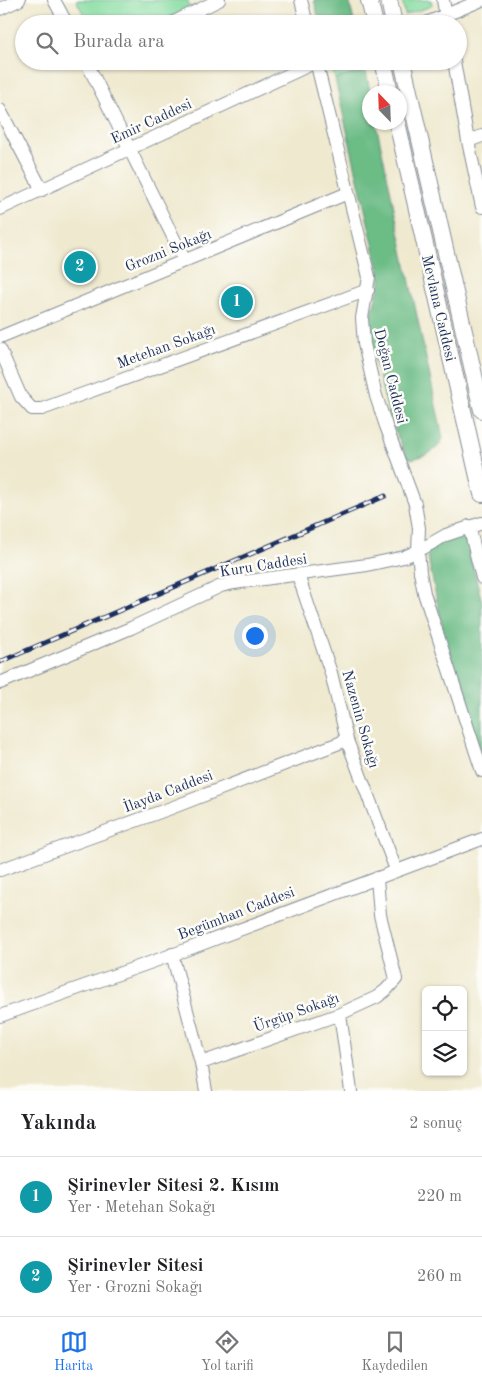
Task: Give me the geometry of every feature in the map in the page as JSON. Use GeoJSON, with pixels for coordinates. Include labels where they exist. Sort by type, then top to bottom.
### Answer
{"type":"FeatureCollection","features":[{"type":"Feature","properties":{"kind":"main road"},"geometry":{"type":"LineString","coordinates":[[369,0],[373,15]]}},
{"type":"Feature","properties":{"kind":"main road"},"geometry":{"type":"LineString","coordinates":[[388,0],[392,15]]}},
{"type":"Feature","properties":{"kind":"main road"},"geometry":{"type":"LineString","coordinates":[[385,70],[388,85]]}},
{"type":"Feature","properties":{"kind":"main road","name":"Mevlana Caddesi"},"geometry":{"type":"LineString","coordinates":[[404,70],[482,410]]}},
{"type":"Feature","properties":{"kind":"main road","name":"Mevlana Caddesi"},"geometry":{"type":"LineString","coordinates":[[398,130],[482,494]]}},
{"type":"Feature","properties":{"kind":"street"},"geometry":{"type":"LineString","coordinates":[[0,8],[18,0]]}},
{"type":"Feature","properties":{"kind":"street"},"geometry":{"type":"LineString","coordinates":[[54,0],[62,15]]}},
{"type":"Feature","properties":{"kind":"street"},"geometry":{"type":"LineString","coordinates":[[185,15],[204,3],[219,0]]}},
{"type":"Feature","properties":{"kind":"street"},"geometry":{"type":"LineString","coordinates":[[301,0],[305,15]]}},
{"type":"Feature","properties":{"kind":"street"},"geometry":{"type":"LineString","coordinates":[[443,0],[446,15]]}},
{"type":"Feature","properties":{"kind":"street"},"geometry":{"type":"LineString","coordinates":[[456,15],[482,0]]}},
{"type":"Feature","properties":{"kind":"street"},"geometry":{"type":"LineString","coordinates":[[92,70],[185,260]]}},
{"type":"Feature","properties":{"kind":"street","name":"Emir Caddesi"},"geometry":{"type":"LineString","coordinates":[[0,209],[299,70]]}},
{"type":"Feature","properties":{"kind":"street","name":"Doğan Caddesi"},"geometry":{"type":"LineString","coordinates":[[318,70],[369,277],[362,318],[364,344],[376,396],[415,504],[419,528],[418,551],[424,593],[482,771]]}},
{"type":"Feature","properties":{"kind":"street"},"geometry":{"type":"LineString","coordinates":[[456,70],[482,208]]}},
{"type":"Feature","properties":{"kind":"street"},"geometry":{"type":"LineString","coordinates":[[0,110],[42,190]]}},
{"type":"Feature","properties":{"kind":"street"},"geometry":{"type":"LineString","coordinates":[[468,141],[482,136]]}},
{"type":"Feature","properties":{"kind":"street","name":"Grozni Sokağı"},"geometry":{"type":"LineString","coordinates":[[0,337],[348,193]]}},
{"type":"Feature","properties":{"kind":"street","name":"Metehan Sokağı"},"geometry":{"type":"LineString","coordinates":[[0,349],[21,397],[32,409],[42,409],[368,290]]}},
{"type":"Feature","properties":{"kind":"street"},"geometry":{"type":"LineString","coordinates":[[476,524],[482,578]]}},
{"type":"Feature","properties":{"kind":"street","name":"Kuru Caddesi"},"geometry":{"type":"LineString","coordinates":[[0,683],[131,628],[221,586],[391,560],[418,551],[446,535],[476,524]]}},
{"type":"Feature","properties":{"kind":"street","name":"Nazenin Sokağı"},"geometry":{"type":"LineString","coordinates":[[298,575],[331,673],[347,740],[396,870]]}},
{"type":"Feature","properties":{"kind":"street","name":"İlayda Caddesi"},"geometry":{"type":"LineString","coordinates":[[0,870],[172,808],[347,740]]}},
{"type":"Feature","properties":{"kind":"street","name":"Begümhan Caddesi"},"geometry":{"type":"LineString","coordinates":[[0,1016],[482,839]]}},
{"type":"Feature","properties":{"kind":"street","name":"Ürgüp Sokağı"},"geometry":{"type":"LineString","coordinates":[[200,1063],[340,1014],[378,997],[386,990],[396,979],[380,914],[377,878]]}},
{"type":"Feature","properties":{"kind":"street"},"geometry":{"type":"LineString","coordinates":[[172,954],[206,1091]]}},
{"type":"Feature","properties":{"kind":"street"},"geometry":{"type":"LineString","coordinates":[[340,1014],[352,1091]]}},
{"type":"Feature","properties":{"kind":"green space"},"geometry":{"type":"Polygon","coordinates":[[[76,0],[187,0],[191,9],[177,15],[84,15],[76,0]]]}},
{"type":"Feature","properties":{"kind":"green space"},"geometry":{"type":"Polygon","coordinates":[[[314,0],[349,0],[352,15],[318,15],[314,0]]]}},
{"type":"Feature","properties":{"kind":"green space"},"geometry":{"type":"Polygon","coordinates":[[[402,0],[431,0],[432,6],[405,15],[402,0]]]}},
{"type":"Feature","properties":{"kind":"green space"},"geometry":{"type":"Polygon","coordinates":[[[332,70],[366,71],[335,79],[332,70]]]}},
{"type":"Feature","properties":{"kind":"green space"},"geometry":{"type":"Polygon","coordinates":[[[366,71],[369,85],[362,85],[362,130],[377,130],[443,438],[435,450],[412,459],[407,457],[389,415],[373,354],[369,324],[381,279],[335,79],[366,71]]]}},
{"type":"Feature","properties":{"kind":"green space"},"geometry":{"type":"Polygon","coordinates":[[[462,535],[466,540],[482,602],[482,757],[443,630],[427,553],[438,544],[462,535]]]}},
{"type":"Feature","properties":{"kind":"railway"},"geometry":{"type":"LineString","coordinates":[[0,662],[385,496]]}},
{"type":"Feature","properties":{"kind":"place","name":"Şirinevler Sitesi"},"geometry":{"type":"Point","coordinates":[80,267]}},
{"type":"Feature","properties":{"kind":"place","name":"Şirinevler Sitesi 2. Kısım"},"geometry":{"type":"Point","coordinates":[237,302]}}]}
